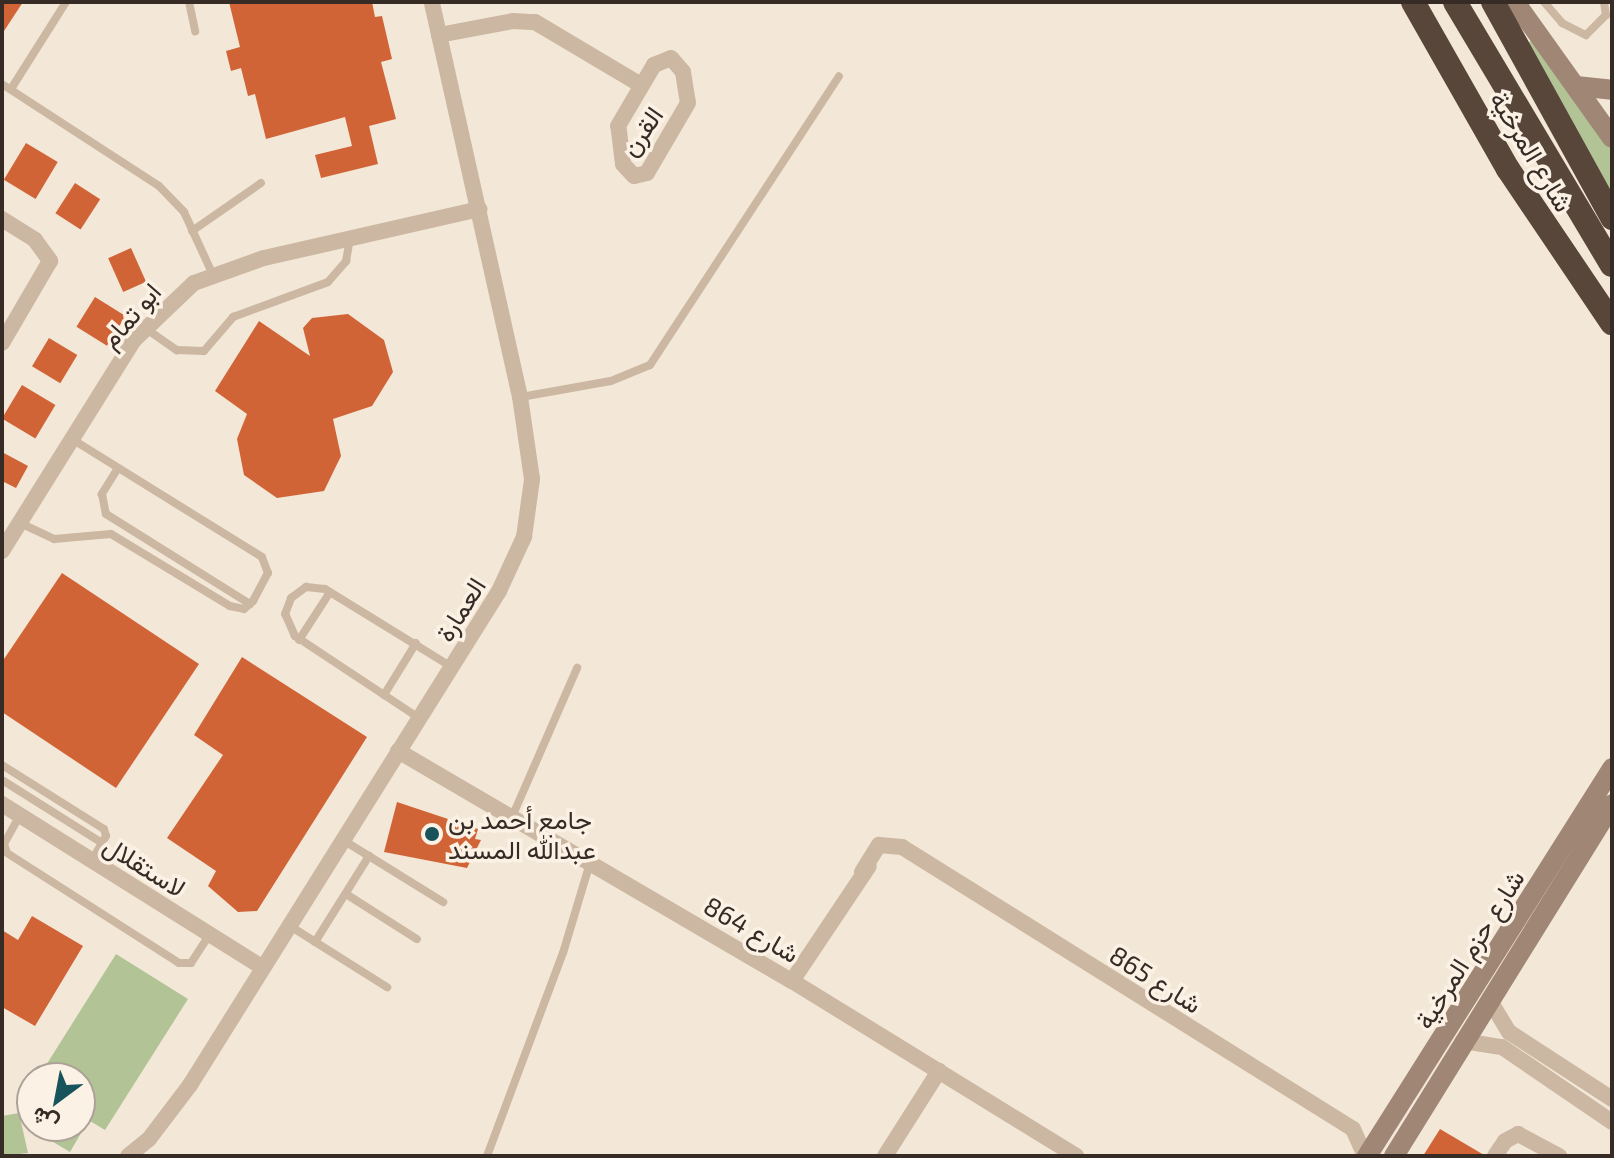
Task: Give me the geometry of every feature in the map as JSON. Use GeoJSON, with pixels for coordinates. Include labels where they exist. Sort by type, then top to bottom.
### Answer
{"type":"FeatureCollection","features":[{"type":"Feature","properties":{"kind":"highway","name":"شارع المرخية"},"geometry":{"type":"LineString","coordinates":[[1413,2],[1508,169],[1612,323]]}},
{"type":"Feature","properties":{"kind":"highway","name":"شارع المرخية"},"geometry":{"type":"LineString","coordinates":[[1455,2],[1612,265]]}},
{"type":"Feature","properties":{"kind":"highway"},"geometry":{"type":"LineString","coordinates":[[1493,2],[1612,218]]}},
{"type":"Feature","properties":{"kind":"street","name":"العمارة"},"geometry":{"type":"LineString","coordinates":[[128,1156],[149,1139],[190,1085],[509,574],[524,537],[532,479],[520,397],[432,2]]}},
{"type":"Feature","properties":{"kind":"street"},"geometry":{"type":"LineString","coordinates":[[1515,2],[1612,138]]}},
{"type":"Feature","properties":{"kind":"street","name":"القرن"},"geometry":{"type":"LineString","coordinates":[[439,35],[513,21],[535,22],[641,85]]}},
{"type":"Feature","properties":{"kind":"street","name":"القرن"},"geometry":{"type":"LineString","coordinates":[[671,58],[683,72],[688,103],[650,168],[639,176],[623,164],[617,132],[641,85],[658,60],[671,58]]}},
{"type":"Feature","properties":{"kind":"street"},"geometry":{"type":"LineString","coordinates":[[1576,86],[1612,90]]}},
{"type":"Feature","properties":{"kind":"street","name":"ابو تمام"},"geometry":{"type":"LineString","coordinates":[[2,551],[145,327],[176,296],[213,275],[350,238],[479,209]]}},
{"type":"Feature","properties":{"kind":"street"},"geometry":{"type":"LineString","coordinates":[[2,219],[35,240],[50,261],[2,343]]}},
{"type":"Feature","properties":{"kind":"street","name":"شارع 864"},"geometry":{"type":"LineString","coordinates":[[398,751],[792,981],[1077,1156]]}},
{"type":"Feature","properties":{"kind":"street","name":"شارع حزم المرخية"},"geometry":{"type":"LineString","coordinates":[[1366,1156],[1612,768]]}},
{"type":"Feature","properties":{"kind":"street","name":"لاستقلال"},"geometry":{"type":"LineString","coordinates":[[2,804],[263,968]]}},
{"type":"Feature","properties":{"kind":"street","name":"شارع حزم المرخية"},"geometry":{"type":"LineString","coordinates":[[1394,1156],[1612,804]]}},
{"type":"Feature","properties":{"kind":"street","name":"شارع 865"},"geometry":{"type":"LineString","coordinates":[[792,981],[862,872],[880,857],[893,854],[934,871],[1353,1129]]}},
{"type":"Feature","properties":{"kind":"street"},"geometry":{"type":"LineString","coordinates":[[1489,999],[1509,1032],[1612,1099]]}},
{"type":"Feature","properties":{"kind":"street"},"geometry":{"type":"LineString","coordinates":[[1463,1041],[1502,1047],[1612,1122]]}},
{"type":"Feature","properties":{"kind":"street"},"geometry":{"type":"LineString","coordinates":[[885,1156],[939,1071]]}},
{"type":"Feature","properties":{"kind":"street"},"geometry":{"type":"LineString","coordinates":[[1366,1156],[1353,1129],[1388,1125]]}},
{"type":"Feature","properties":{"kind":"street"},"geometry":{"type":"LineString","coordinates":[[1495,1156],[1508,1138],[1518,1134],[1559,1156]]}},
{"type":"Feature","properties":{"kind":"lane"},"geometry":{"type":"LineString","coordinates":[[11,89],[66,2]]}},
{"type":"Feature","properties":{"kind":"lane"},"geometry":{"type":"LineString","coordinates":[[189,2],[195,31]]}},
{"type":"Feature","properties":{"kind":"lane"},"geometry":{"type":"LineString","coordinates":[[1544,2],[1562,23],[1586,35],[1606,15],[1604,2]]}},
{"type":"Feature","properties":{"kind":"lane"},"geometry":{"type":"LineString","coordinates":[[520,397],[611,381],[650,365],[839,76]]}},
{"type":"Feature","properties":{"kind":"lane"},"geometry":{"type":"LineString","coordinates":[[2,84],[144,173],[174,200],[213,275]]}},
{"type":"Feature","properties":{"kind":"lane"},"geometry":{"type":"LineString","coordinates":[[192,231],[261,183]]}},
{"type":"Feature","properties":{"kind":"lane"},"geometry":{"type":"LineString","coordinates":[[145,327],[170,347],[191,354],[204,351],[233,317],[328,282],[346,261],[350,238]]}},
{"type":"Feature","properties":{"kind":"lane"},"geometry":{"type":"LineString","coordinates":[[19,523],[54,539],[103,532],[240,609],[250,604],[267,579],[262,557],[72,439]]}},
{"type":"Feature","properties":{"kind":"lane"},"geometry":{"type":"LineString","coordinates":[[118,468],[102,494],[103,510],[250,604]]}},
{"type":"Feature","properties":{"kind":"lane"},"geometry":{"type":"LineString","coordinates":[[103,532],[111,517]]}},
{"type":"Feature","properties":{"kind":"lane"},"geometry":{"type":"LineString","coordinates":[[420,719],[299,640],[286,620],[288,603],[306,587],[330,592],[452,667]]}},
{"type":"Feature","properties":{"kind":"lane"},"geometry":{"type":"LineString","coordinates":[[299,640],[330,592]]}},
{"type":"Feature","properties":{"kind":"lane"},"geometry":{"type":"LineString","coordinates":[[384,695],[416,643]]}},
{"type":"Feature","properties":{"kind":"lane"},"geometry":{"type":"LineString","coordinates":[[512,817],[577,668]]}},
{"type":"Feature","properties":{"kind":"lane"},"geometry":{"type":"LineString","coordinates":[[2,765],[104,829],[102,843],[92,860]]}},
{"type":"Feature","properties":{"kind":"lane"},"geometry":{"type":"LineString","coordinates":[[2,780],[102,843]]}},
{"type":"Feature","properties":{"kind":"lane"},"geometry":{"type":"LineString","coordinates":[[20,815],[4,844],[7,853],[179,963],[191,963],[210,934]]}},
{"type":"Feature","properties":{"kind":"lane"},"geometry":{"type":"LineString","coordinates":[[343,840],[443,902]]}},
{"type":"Feature","properties":{"kind":"lane"},"geometry":{"type":"LineString","coordinates":[[315,942],[369,856]]}},
{"type":"Feature","properties":{"kind":"lane"},"geometry":{"type":"LineString","coordinates":[[487,1156],[563,953],[590,863]]}},
{"type":"Feature","properties":{"kind":"lane"},"geometry":{"type":"LineString","coordinates":[[346,894],[417,939]]}},
{"type":"Feature","properties":{"kind":"lane"},"geometry":{"type":"LineString","coordinates":[[290,925],[387,987]]}},
{"type":"Feature","properties":{"kind":"green space"},"geometry":{"type":"Polygon","coordinates":[[[1533,39],[1612,148],[1612,205],[1527,44],[1533,39]]]}},
{"type":"Feature","properties":{"kind":"green space"},"geometry":{"type":"Polygon","coordinates":[[[116,954],[188,999],[105,1130],[96,1125],[96,1062],[48,1062],[116,954]]]}},
{"type":"Feature","properties":{"kind":"green space"},"geometry":{"type":"Polygon","coordinates":[[[16,1114],[16,1142],[26,1142],[28,1153],[2,1156],[2,1116],[16,1114]]]}},
{"type":"Feature","properties":{"kind":"green space"},"geometry":{"type":"Polygon","coordinates":[[[53,1142],[76,1142],[70,1152],[53,1142]]]}},
{"type":"Feature","properties":{"kind":"building"},"geometry":{"type":"Polygon","coordinates":[[[2,2],[23,2],[2,34],[2,2]]]}},
{"type":"Feature","properties":{"kind":"building"},"geometry":{"type":"Polygon","coordinates":[[[229,2],[372,2],[375,17],[382,16],[392,59],[381,62],[396,119],[369,126],[378,164],[321,178],[315,155],[352,146],[345,117],[266,139],[255,94],[248,96],[241,68],[231,71],[226,51],[240,47],[229,2]]]}},
{"type":"Feature","properties":{"kind":"building"},"geometry":{"type":"Polygon","coordinates":[[[26,143],[58,162],[36,199],[4,180],[26,143]]]}},
{"type":"Feature","properties":{"kind":"building"},"geometry":{"type":"Polygon","coordinates":[[[75,183],[100,199],[81,230],[55,213],[75,183]]]}},
{"type":"Feature","properties":{"kind":"building"},"geometry":{"type":"Polygon","coordinates":[[[131,248],[146,282],[123,292],[108,258],[131,248]]]}},
{"type":"Feature","properties":{"kind":"building"},"geometry":{"type":"Polygon","coordinates":[[[95,297],[126,316],[107,346],[76,327],[95,297]]]}},
{"type":"Feature","properties":{"kind":"building"},"geometry":{"type":"Polygon","coordinates":[[[348,314],[384,340],[393,372],[372,406],[333,419],[341,456],[324,491],[277,498],[244,475],[237,439],[247,414],[215,391],[259,321],[310,356],[303,328],[312,318],[348,314]]]}},
{"type":"Feature","properties":{"kind":"building"},"geometry":{"type":"Polygon","coordinates":[[[49,338],[77,355],[60,383],[32,366],[49,338]]]}},
{"type":"Feature","properties":{"kind":"building"},"geometry":{"type":"Polygon","coordinates":[[[22,385],[55,405],[35,439],[2,418],[22,385]]]}},
{"type":"Feature","properties":{"kind":"building"},"geometry":{"type":"Polygon","coordinates":[[[2,452],[28,466],[16,488],[2,481],[2,452]]]}},
{"type":"Feature","properties":{"kind":"building"},"geometry":{"type":"Polygon","coordinates":[[[62,573],[199,664],[116,788],[2,712],[2,662],[62,573]]]}},
{"type":"Feature","properties":{"kind":"building"},"geometry":{"type":"Polygon","coordinates":[[[242,657],[367,737],[257,911],[238,912],[208,886],[216,871],[167,838],[223,755],[194,735],[242,657]]]}},
{"type":"Feature","properties":{"kind":"building","name":"جامع أحمد بن عبدالله المسند"},"geometry":{"type":"Polygon","coordinates":[[[397,802],[478,829],[475,839],[481,840],[467,868],[384,852],[397,802]]]}},
{"type":"Feature","properties":{"kind":"building"},"geometry":{"type":"Polygon","coordinates":[[[32,916],[83,946],[35,1026],[2,1007],[2,930],[18,940],[32,916]]]}},
{"type":"Feature","properties":{"kind":"building"},"geometry":{"type":"Polygon","coordinates":[[[1440,1129],[1484,1155],[1484,1156],[1423,1156],[1440,1129]]]}},
{"type":"Feature","properties":{"kind":"place","name":"جامع أحمد بن عبدالله المسند"},"geometry":{"type":"Point","coordinates":[432,834]}}]}
